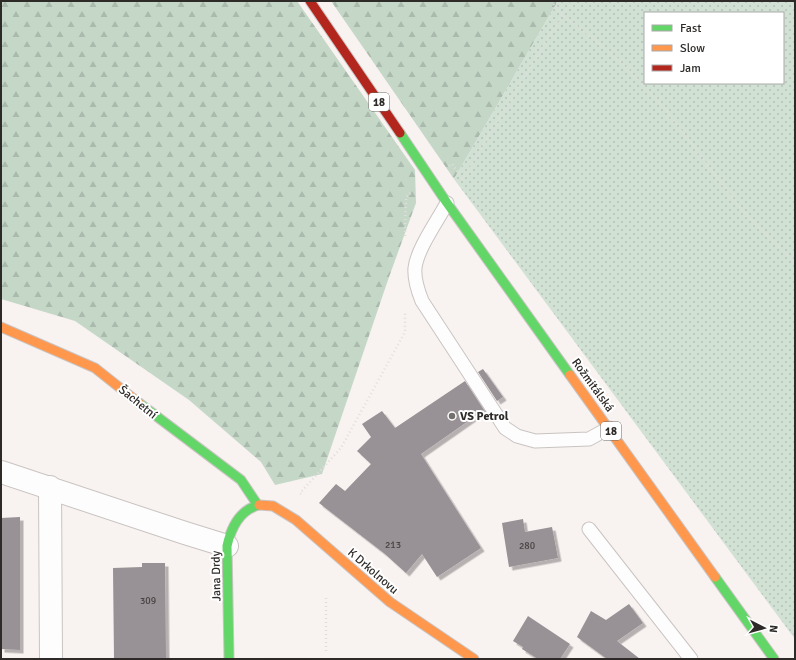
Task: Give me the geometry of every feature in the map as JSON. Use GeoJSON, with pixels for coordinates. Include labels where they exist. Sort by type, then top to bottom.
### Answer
{"type":"FeatureCollection","features":[{"type":"Feature","properties":{"kind":"main road","name":"18"},"geometry":{"type":"LineString","coordinates":[[310,1],[447,203]]}},
{"type":"Feature","properties":{"kind":"main road","name":"Rožmitálská"},"geometry":{"type":"LineString","coordinates":[[447,203],[774,659]]}},
{"type":"Feature","properties":{"kind":"main road","name":"Šachetní"},"geometry":{"type":"LineString","coordinates":[[1,327],[95,368],[159,419],[241,480],[256,504]]}},
{"type":"Feature","properties":{"kind":"main road","name":"Jana Drdy"},"geometry":{"type":"LineString","coordinates":[[229,659],[227,546],[229,534],[241,513],[256,504]]}},
{"type":"Feature","properties":{"kind":"main road","name":"K Drkolnovu"},"geometry":{"type":"LineString","coordinates":[[256,504],[270,505],[282,510],[296,520],[390,602],[474,659]]}},
{"type":"Feature","properties":{"kind":"street"},"geometry":{"type":"LineString","coordinates":[[1,472],[227,546]]}},
{"type":"Feature","properties":{"kind":"street"},"geometry":{"type":"LineString","coordinates":[[50,488],[51,659]]}},
{"type":"Feature","properties":{"kind":"lane"},"geometry":{"type":"LineString","coordinates":[[447,203],[419,253],[415,268],[417,289],[422,301],[505,428],[517,436],[535,441],[589,439],[609,428]]}},
{"type":"Feature","properties":{"kind":"lane"},"geometry":{"type":"LineString","coordinates":[[589,529],[691,659]]}},
{"type":"Feature","properties":{"kind":"path"},"geometry":{"type":"LineString","coordinates":[[551,1],[563,15],[621,62],[653,96],[669,114],[746,215],[795,263]]}},
{"type":"Feature","properties":{"kind":"path"},"geometry":{"type":"LineString","coordinates":[[447,203],[571,1]]}},
{"type":"Feature","properties":{"kind":"path"},"geometry":{"type":"LineString","coordinates":[[405,237],[406,197],[432,179]]}},
{"type":"Feature","properties":{"kind":"path"},"geometry":{"type":"LineString","coordinates":[[305,497],[300,493],[341,448],[404,332],[405,308]]}},
{"type":"Feature","properties":{"kind":"path"},"geometry":{"type":"LineString","coordinates":[[326,598],[326,652]]}},
{"type":"Feature","properties":{"kind":"path"},"geometry":{"type":"LineString","coordinates":[[264,659],[310,659]]}},
{"type":"Feature","properties":{"kind":"green space"},"geometry":{"type":"Polygon","coordinates":[[[1,1],[297,1],[415,170],[416,203],[389,277],[322,474],[275,485],[261,462],[189,400],[75,321],[1,299],[1,1]]]}},
{"type":"Feature","properties":{"kind":"green space"},"geometry":{"type":"Polygon","coordinates":[[[331,1],[558,1],[454,179],[331,1]]]}},
{"type":"Feature","properties":{"kind":"green space"},"geometry":{"type":"Polygon","coordinates":[[[558,1],[795,1],[795,639],[454,179],[558,1]]]}},
{"type":"Feature","properties":{"kind":"building"},"geometry":{"type":"Polygon","coordinates":[[[483,369],[503,397],[497,401],[478,372],[483,369]]]}},
{"type":"Feature","properties":{"kind":"building"},"geometry":{"type":"Polygon","coordinates":[[[465,381],[484,410],[421,454],[481,548],[437,577],[422,554],[406,573],[385,554],[319,503],[336,484],[345,491],[371,464],[357,451],[371,437],[362,424],[382,411],[395,428],[465,381]]]}},
{"type":"Feature","properties":{"kind":"building"},"geometry":{"type":"Polygon","coordinates":[[[20,517],[20,650],[1,649],[1,518],[20,517]]]}},
{"type":"Feature","properties":{"kind":"building"},"geometry":{"type":"Polygon","coordinates":[[[523,519],[525,532],[552,527],[558,558],[509,567],[502,523],[523,519]]]}},
{"type":"Feature","properties":{"kind":"building"},"geometry":{"type":"Polygon","coordinates":[[[142,563],[165,563],[166,659],[114,659],[113,568],[142,567],[142,563]]]}},
{"type":"Feature","properties":{"kind":"building"},"geometry":{"type":"Polygon","coordinates":[[[629,604],[643,623],[617,641],[640,659],[607,659],[577,637],[591,611],[606,620],[629,604]]]}},
{"type":"Feature","properties":{"kind":"building"},"geometry":{"type":"Polygon","coordinates":[[[528,616],[570,644],[560,659],[538,659],[522,649],[523,647],[513,641],[528,616]]]}},
{"type":"Feature","properties":{"kind":"traffic: fast"},"geometry":{"type":"LineString","coordinates":[[400,133],[447,203],[570,375]]}},
{"type":"Feature","properties":{"kind":"traffic: fast"},"geometry":{"type":"LineString","coordinates":[[139,403],[241,480],[257,504]]}},
{"type":"Feature","properties":{"kind":"traffic: fast"},"geometry":{"type":"LineString","coordinates":[[229,659],[227,546],[234,526],[241,515],[252,507],[259,505]]}},
{"type":"Feature","properties":{"kind":"traffic: fast"},"geometry":{"type":"LineString","coordinates":[[715,577],[774,659]]}},
{"type":"Feature","properties":{"kind":"traffic: slow"},"geometry":{"type":"LineString","coordinates":[[1,327],[95,368],[139,403]]}},
{"type":"Feature","properties":{"kind":"traffic: slow"},"geometry":{"type":"LineString","coordinates":[[570,375],[715,577]]}},
{"type":"Feature","properties":{"kind":"traffic: slow"},"geometry":{"type":"LineString","coordinates":[[259,505],[273,506],[296,520],[390,602],[474,659]]}},
{"type":"Feature","properties":{"kind":"traffic: jam"},"geometry":{"type":"LineString","coordinates":[[310,1],[400,133]]}},
{"type":"Feature","properties":{"kind":"place","name":"VS Petrol"},"geometry":{"type":"Point","coordinates":[452,416]}}]}
